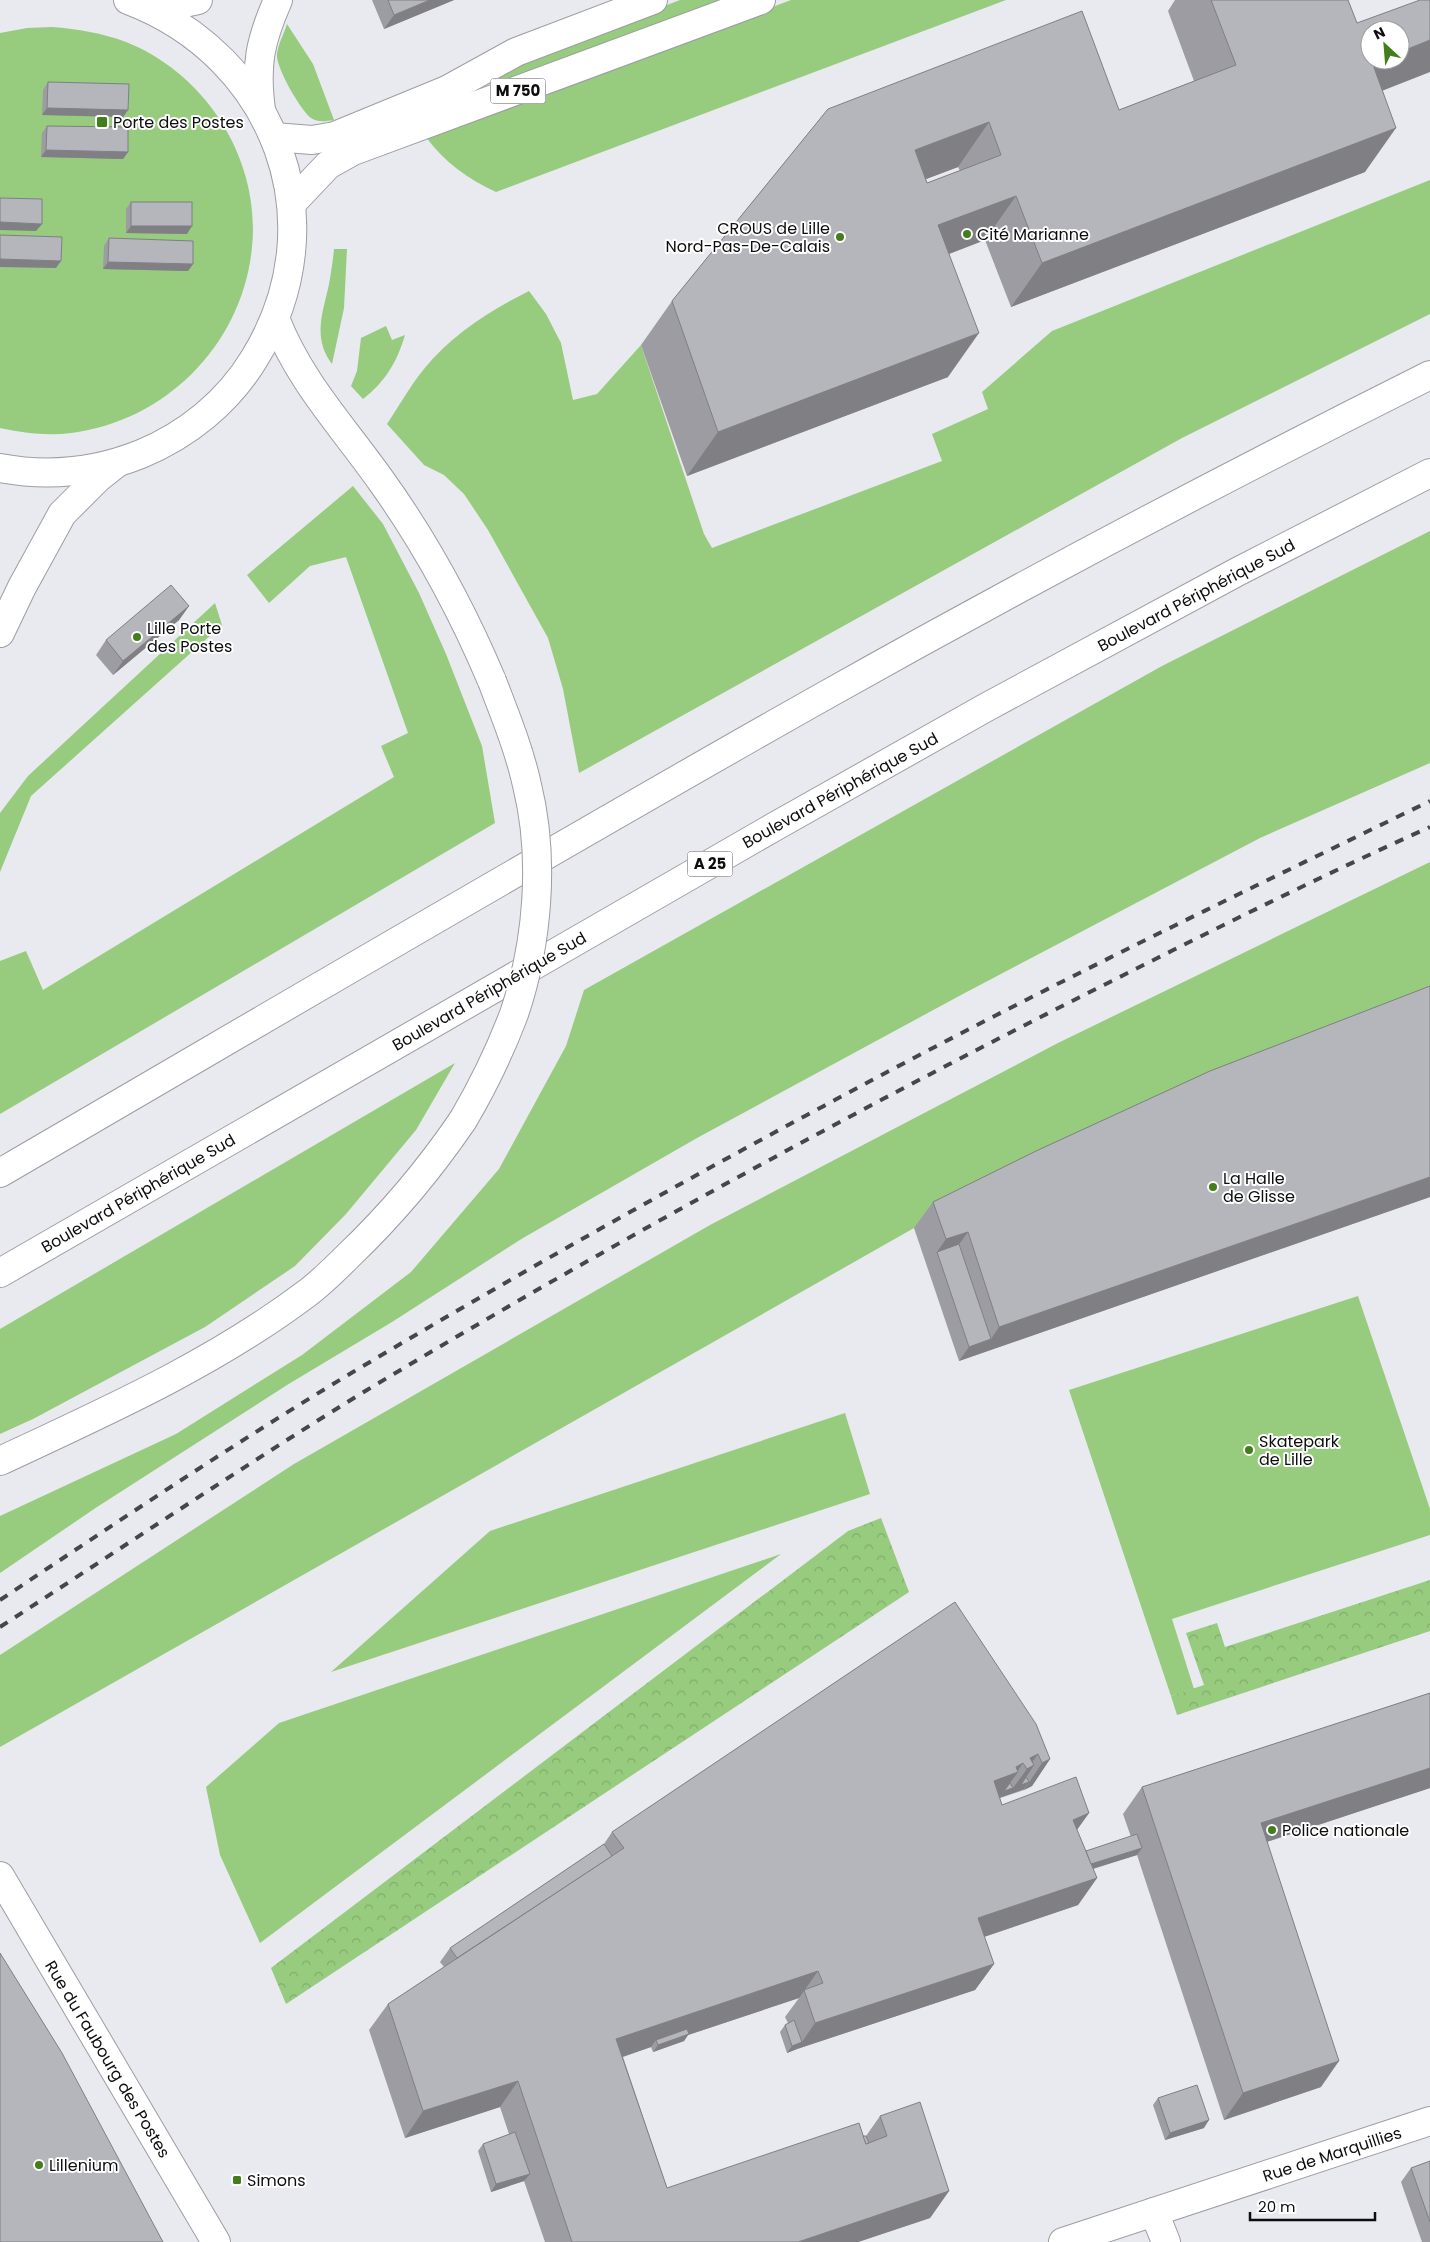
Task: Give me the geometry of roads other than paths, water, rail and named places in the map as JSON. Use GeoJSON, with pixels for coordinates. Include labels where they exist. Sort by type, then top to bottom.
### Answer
{"type":"FeatureCollection","features":[{"type":"Feature","properties":{"kind":"main road"},"geometry":{"type":"LineString","coordinates":[[136,3],[175,5],[198,0]]}},
{"type":"Feature","properties":{"kind":"main road"},"geometry":{"type":"LineString","coordinates":[[261,110],[257,70],[259,55],[278,0]]}},
{"type":"Feature","properties":{"kind":"main road","name":"M 750"},"geometry":{"type":"LineString","coordinates":[[274,137],[312,140],[334,136],[447,90],[516,52],[653,0]]}},
{"type":"Feature","properties":{"kind":"main road","name":"M 750"},"geometry":{"type":"LineString","coordinates":[[291,204],[328,165],[353,151],[761,0]]}},
{"type":"Feature","properties":{"kind":"main road"},"geometry":{"type":"LineString","coordinates":[[0,468],[34,473],[76,472],[117,463],[172,440],[215,407],[250,366],[275,318],[289,270],[292,237],[291,204],[285,170],[274,137],[261,110],[238,77],[211,48],[179,25],[136,3]]}},
{"type":"Feature","properties":{"kind":"main road"},"geometry":{"type":"LineString","coordinates":[[0,1461],[184,1371],[225,1348],[308,1294],[378,1227],[405,1198],[463,1120],[498,1052],[514,1013],[524,977],[531,942],[536,891],[536,840],[528,786],[517,746],[492,680],[458,604],[440,572],[412,525],[365,458],[304,377],[283,340],[275,318]]}},
{"type":"Feature","properties":{"kind":"main road"},"geometry":{"type":"LineString","coordinates":[[0,1173],[828,694],[1180,502],[1430,375]]}},
{"type":"Feature","properties":{"kind":"main road"},"geometry":{"type":"LineString","coordinates":[[0,633],[57,521],[75,499],[117,463]]}},
{"type":"Feature","properties":{"kind":"main road","name":"Boulevard Périphérique Sud"},"geometry":{"type":"LineString","coordinates":[[0,1273],[774,827],[985,708],[1237,572],[1430,473]]}},
{"type":"Feature","properties":{"kind":"main road","name":"Rue du Faubourg des Postes"},"geometry":{"type":"LineString","coordinates":[[0,1876],[216,2242]]}},
{"type":"Feature","properties":{"kind":"main road","name":"Rue de Marquillies"},"geometry":{"type":"LineString","coordinates":[[1063,2242],[1430,2121]]}},
{"type":"Feature","properties":{"kind":"main road"},"geometry":{"type":"LineString","coordinates":[[1154,2212],[1166,2242]]}},
{"type":"Feature","properties":{"kind":"railway"},"geometry":{"type":"LineString","coordinates":[[0,1600],[175,1484],[308,1399],[476,1300],[661,1195],[992,1017],[1430,801]]}},
{"type":"Feature","properties":{"kind":"railway"},"geometry":{"type":"LineString","coordinates":[[0,1627],[367,1390],[632,1236],[810,1138],[1125,974],[1430,827]]}},
{"type":"Feature","properties":{"kind":"place","name":"Porte des Postes"},"geometry":{"type":"Point","coordinates":[102,122]}},
{"type":"Feature","properties":{"kind":"place","name":"Cité Marianne"},"geometry":{"type":"Point","coordinates":[967,234]}},
{"type":"Feature","properties":{"kind":"place","name":"CROUS de Lille Nord-Pas-De-Calais"},"geometry":{"type":"Point","coordinates":[840,237]}},
{"type":"Feature","properties":{"kind":"place","name":"Lille Porte des Postes"},"geometry":{"type":"Point","coordinates":[137,637]}},
{"type":"Feature","properties":{"kind":"place","name":"La Halle de Glisse"},"geometry":{"type":"Point","coordinates":[1213,1187]}},
{"type":"Feature","properties":{"kind":"place","name":"Skatepark de Lille"},"geometry":{"type":"Point","coordinates":[1249,1450]}},
{"type":"Feature","properties":{"kind":"place","name":"Police nationale"},"geometry":{"type":"Point","coordinates":[1272,1830]}},
{"type":"Feature","properties":{"kind":"place","name":"Lillenium"},"geometry":{"type":"Point","coordinates":[39,2165]}},
{"type":"Feature","properties":{"kind":"place","name":"Simons"},"geometry":{"type":"Point","coordinates":[237,2180]}}]}
